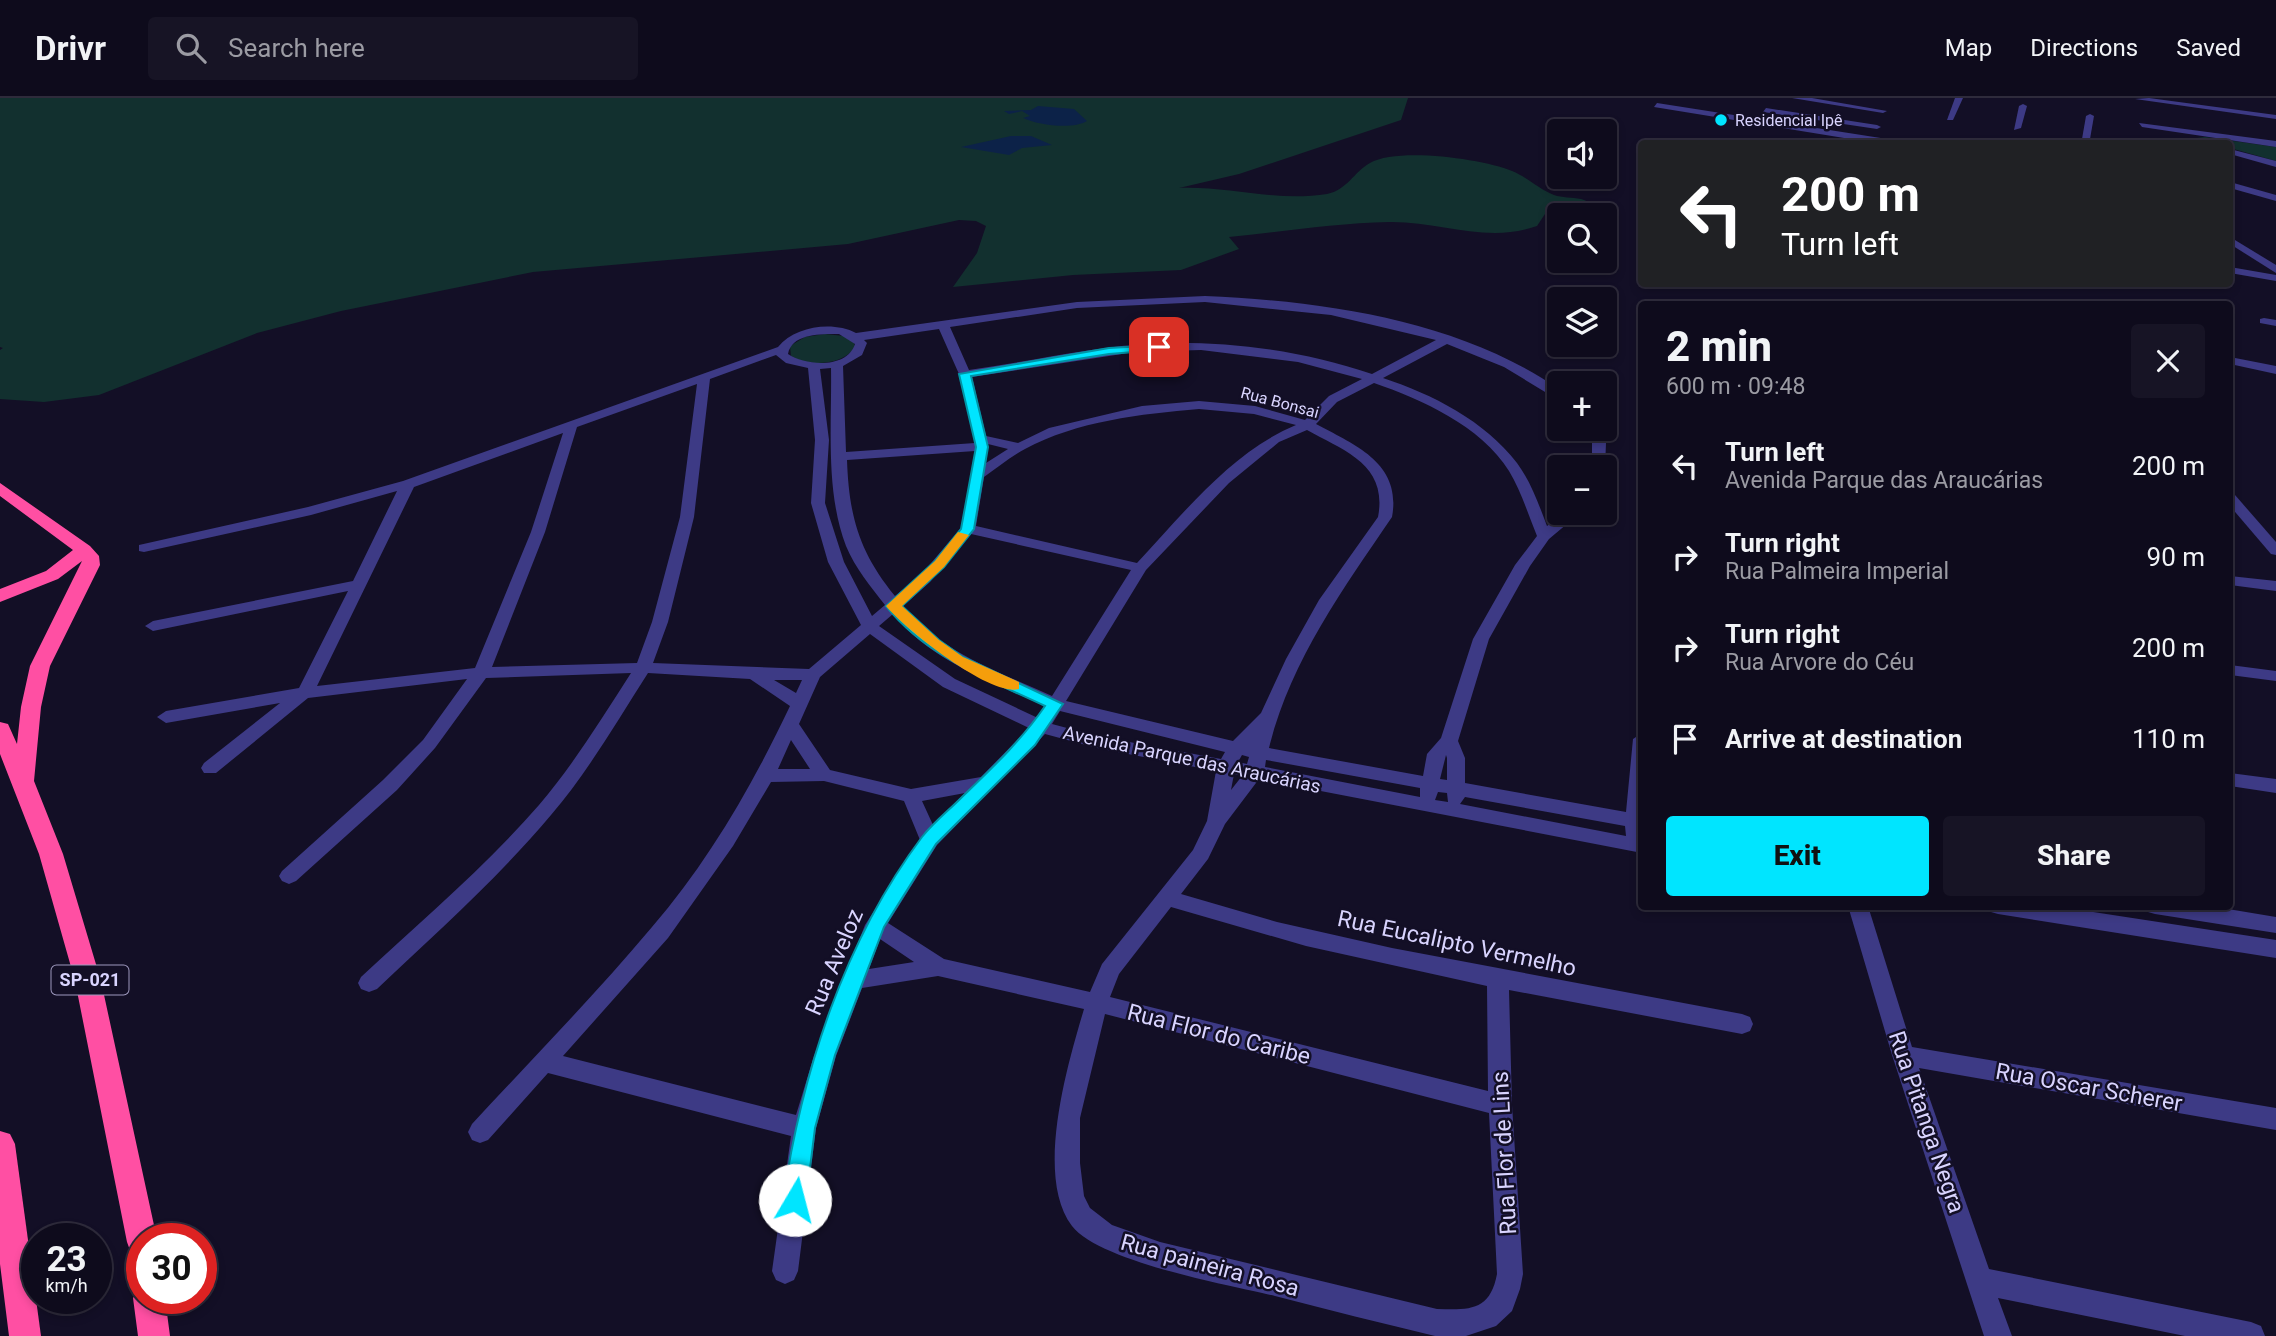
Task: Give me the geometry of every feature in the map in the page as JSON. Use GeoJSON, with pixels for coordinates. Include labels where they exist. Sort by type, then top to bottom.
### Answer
{"type":"FeatureCollection","features":[{"type":"Feature","properties":{"kind":"highway"},"geometry":{"type":"LineString","coordinates":[[0,488],[84,550],[90,556],[91,565],[40,666],[31,707],[24,780]]}},
{"type":"Feature","properties":{"kind":"highway"},"geometry":{"type":"LineString","coordinates":[[0,596],[52,575],[84,550]]}},
{"type":"Feature","properties":{"kind":"highway","name":"SP-021"},"geometry":{"type":"LineString","coordinates":[[0,729],[24,780],[72,914],[101,1023],[138,1223]]}},
{"type":"Feature","properties":{"kind":"highway"},"geometry":{"type":"LineString","coordinates":[[0,1144],[25,1336]]}},
{"type":"Feature","properties":{"kind":"highway"},"geometry":{"type":"LineString","coordinates":[[152,1314],[155,1336]]}},
{"type":"Feature","properties":{"kind":"street"},"geometry":{"type":"LineString","coordinates":[[1796,98],[1883,111]]}},
{"type":"Feature","properties":{"kind":"street"},"geometry":{"type":"LineString","coordinates":[[1950,118],[1959,98]]}},
{"type":"Feature","properties":{"kind":"street"},"geometry":{"type":"LineString","coordinates":[[1799,115],[1811,99]]}},
{"type":"Feature","properties":{"kind":"street"},"geometry":{"type":"LineString","coordinates":[[2144,130],[2139,99],[2276,117]]}},
{"type":"Feature","properties":{"kind":"street"},"geometry":{"type":"LineString","coordinates":[[1657,105],[1875,140]]}},
{"type":"Feature","properties":{"kind":"street"},"geometry":{"type":"LineString","coordinates":[[2017,128],[2023,106]]}},
{"type":"Feature","properties":{"kind":"street"},"geometry":{"type":"LineString","coordinates":[[1762,109],[1877,127]]}},
{"type":"Feature","properties":{"kind":"street"},"geometry":{"type":"LineString","coordinates":[[2086,139],[2090,116]]}},
{"type":"Feature","properties":{"kind":"street"},"geometry":{"type":"LineString","coordinates":[[2144,130],[2178,131],[2276,144]]}},
{"type":"Feature","properties":{"kind":"street"},"geometry":{"type":"LineString","coordinates":[[2144,130],[2183,140]]}},
{"type":"Feature","properties":{"kind":"street"},"geometry":{"type":"LineString","coordinates":[[2178,131],[2193,140]]}},
{"type":"Feature","properties":{"kind":"street"},"geometry":{"type":"LineString","coordinates":[[2233,153],[2276,164]]}},
{"type":"Feature","properties":{"kind":"street"},"geometry":{"type":"LineString","coordinates":[[2233,186],[2276,198]]}},
{"type":"Feature","properties":{"kind":"street"},"geometry":{"type":"LineString","coordinates":[[2233,242],[2276,270]]}},
{"type":"Feature","properties":{"kind":"street"},"geometry":{"type":"LineString","coordinates":[[2233,271],[2276,278]]}},
{"type":"Feature","properties":{"kind":"street"},"geometry":{"type":"LineString","coordinates":[[785,355],[793,338],[815,332],[840,331],[859,342],[1077,305],[1198,298],[1359,317],[1446,340],[1507,365],[1547,388]]}},
{"type":"Feature","properties":{"kind":"street"},"geometry":{"type":"LineString","coordinates":[[480,1132],[661,932],[726,841],[766,776],[813,674],[940,564],[968,529],[979,474],[981,443],[965,374],[944,327]]}},
{"type":"Feature","properties":{"kind":"street"},"geometry":{"type":"LineString","coordinates":[[1273,439],[1284,418],[1333,399],[1446,340]]}},
{"type":"Feature","properties":{"kind":"street"},"geometry":{"type":"LineString","coordinates":[[144,548],[311,512],[408,484],[748,364],[785,355],[814,366],[837,363],[858,354],[859,342]]}},
{"type":"Feature","properties":{"kind":"street"},"geometry":{"type":"LineString","coordinates":[[965,374],[1109,351],[1188,346],[1279,355],[1371,377],[1453,415],[1508,461],[1520,477],[1544,536]]}},
{"type":"Feature","properties":{"kind":"street"},"geometry":{"type":"LineString","coordinates":[[2233,362],[2276,370]]}},
{"type":"Feature","properties":{"kind":"street","name":"Avenida Parque das Araucárias"},"geometry":{"type":"LineString","coordinates":[[837,363],[842,456],[841,501],[845,523],[854,547],[871,577],[894,606],[934,643],[958,660],[1055,704],[1103,718],[1235,748],[1638,822]]}},
{"type":"Feature","properties":{"kind":"street","name":"Avenida Parque das Araucárias"},"geometry":{"type":"LineString","coordinates":[[814,366],[822,440],[818,503],[836,562],[870,627],[949,683],[1041,727],[1254,774],[1637,846]]}},
{"type":"Feature","properties":{"kind":"street"},"geometry":{"type":"LineString","coordinates":[[369,983],[506,853],[546,808],[582,762],[643,668],[660,622],[687,517],[704,380]]}},
{"type":"Feature","properties":{"kind":"street"},"geometry":{"type":"LineString","coordinates":[[1273,439],[1308,425],[1333,399]]}},
{"type":"Feature","properties":{"kind":"street","name":"Rua Bonsai"},"geometry":{"type":"LineString","coordinates":[[979,474],[1019,447],[1074,424],[1173,406],[1226,406],[1308,425],[1347,444],[1376,466],[1383,480],[1387,506],[1385,517],[1327,600],[1294,659],[1268,716]]}},
{"type":"Feature","properties":{"kind":"street"},"geometry":{"type":"LineString","coordinates":[[289,876],[390,785],[429,744],[481,673],[538,532],[572,424]]}},
{"type":"Feature","properties":{"kind":"street","name":"Rua Aveloz"},"geometry":{"type":"LineString","coordinates":[[785,1271],[804,1128],[825,1055],[875,925],[930,840],[1041,727],[1140,568],[1224,480],[1273,439]]}},
{"type":"Feature","properties":{"kind":"street"},"geometry":{"type":"LineString","coordinates":[[842,456],[981,443],[1019,447]]}},
{"type":"Feature","properties":{"kind":"street"},"geometry":{"type":"LineString","coordinates":[[209,768],[306,691],[408,484]]}},
{"type":"Feature","properties":{"kind":"street"},"geometry":{"type":"LineString","coordinates":[[2233,501],[2276,551]]}},
{"type":"Feature","properties":{"kind":"street"},"geometry":{"type":"LineString","coordinates":[[1426,805],[1436,754],[1449,741],[1481,639],[1506,593],[1544,536],[1558,525]]}},
{"type":"Feature","properties":{"kind":"street"},"geometry":{"type":"LineString","coordinates":[[968,529],[1140,568]]}},
{"type":"Feature","properties":{"kind":"street"},"geometry":{"type":"LineString","coordinates":[[2233,581],[2276,586]]}},
{"type":"Feature","properties":{"kind":"street"},"geometry":{"type":"LineString","coordinates":[[153,626],[359,584]]}},
{"type":"Feature","properties":{"kind":"street"},"geometry":{"type":"LineString","coordinates":[[166,717],[306,691],[481,673],[643,668],[757,676],[813,674]]}},
{"type":"Feature","properties":{"kind":"street"},"geometry":{"type":"LineString","coordinates":[[2233,670],[2276,676]]}},
{"type":"Feature","properties":{"kind":"street"},"geometry":{"type":"LineString","coordinates":[[757,676],[798,703]]}},
{"type":"Feature","properties":{"kind":"street"},"geometry":{"type":"LineString","coordinates":[[1217,821],[1224,768],[1235,748],[1268,716]]}},
{"type":"Feature","properties":{"kind":"street"},"geometry":{"type":"LineString","coordinates":[[1217,821],[1254,774],[1262,752],[1268,716]]}},
{"type":"Feature","properties":{"kind":"street"},"geometry":{"type":"LineString","coordinates":[[790,725],[824,775]]}},
{"type":"Feature","properties":{"kind":"street"},"geometry":{"type":"LineString","coordinates":[[1449,741],[1456,758],[1458,790],[1455,811]]}},
{"type":"Feature","properties":{"kind":"street"},"geometry":{"type":"LineString","coordinates":[[766,776],[824,775],[911,796],[985,783]]}},
{"type":"Feature","properties":{"kind":"street"},"geometry":{"type":"LineString","coordinates":[[2233,780],[2276,786]]}},
{"type":"Feature","properties":{"kind":"street"},"geometry":{"type":"LineString","coordinates":[[911,796],[930,840]]}},
{"type":"Feature","properties":{"kind":"street","name":"Rua paineira Rosa"},"geometry":{"type":"LineString","coordinates":[[1217,821],[1201,854],[1110,970],[1097,1003],[1078,1069],[1068,1118],[1072,1198],[1081,1217],[1104,1235],[1160,1255],[1437,1323],[1466,1325],[1487,1319]]}},
{"type":"Feature","properties":{"kind":"street"},"geometry":{"type":"LineString","coordinates":[[1637,846],[1638,822]]}},
{"type":"Feature","properties":{"kind":"street","name":"Rua Eucalipto Vermelho"},"geometry":{"type":"LineString","coordinates":[[1165,897],[1225,918],[1498,980],[1742,1024]]}},
{"type":"Feature","properties":{"kind":"street","name":"Rua Pitanga Negra"},"geometry":{"type":"LineString","coordinates":[[1859,910],[1903,1055],[1998,1336]]}},
{"type":"Feature","properties":{"kind":"street"},"geometry":{"type":"LineString","coordinates":[[2024,910],[2276,949]]}},
{"type":"Feature","properties":{"kind":"street"},"geometry":{"type":"LineString","coordinates":[[2180,910],[2276,925]]}},
{"type":"Feature","properties":{"kind":"street"},"geometry":{"type":"LineString","coordinates":[[875,925],[938,967]]}},
{"type":"Feature","properties":{"kind":"street"},"geometry":{"type":"LineString","coordinates":[[853,980],[938,967]]}},
{"type":"Feature","properties":{"kind":"street","name":"Rua Flor do Caribe"},"geometry":{"type":"LineString","coordinates":[[938,967],[1097,1003],[1500,1105]]}},
{"type":"Feature","properties":{"kind":"street","name":"Rua Flor de Lins"},"geometry":{"type":"LineString","coordinates":[[1487,1319],[1499,1307],[1508,1290],[1510,1274],[1500,1105],[1498,980]]}},
{"type":"Feature","properties":{"kind":"street","name":"Rua Oscar Scherer"},"geometry":{"type":"LineString","coordinates":[[1903,1055],[2276,1119]]}},
{"type":"Feature","properties":{"kind":"street"},"geometry":{"type":"LineString","coordinates":[[546,1062],[804,1128]]}},
{"type":"Feature","properties":{"kind":"street"},"geometry":{"type":"LineString","coordinates":[[1981,1281],[2251,1336]]}},
{"type":"Feature","properties":{"kind":"green space"},"geometry":{"type":"Polygon","coordinates":[[[0,98],[1408,98],[1401,120],[1239,174],[1179,188],[1289,196],[1327,194],[1340,189],[1370,163],[1383,158],[1420,155],[1482,162],[1517,174],[1554,195],[1578,198],[1589,203],[1547,203],[1547,214],[1537,226],[1518,231],[1482,232],[1389,222],[1329,226],[1229,237],[1239,249],[1181,270],[1073,275],[953,287],[977,253],[986,226],[976,221],[959,220],[848,244],[533,272],[341,311],[257,333],[99,395],[44,402],[0,399],[0,350],[3,348],[0,347],[0,98]]]}},
{"type":"Feature","properties":{"kind":"green space"},"geometry":{"type":"Polygon","coordinates":[[[2205,137],[2226,140],[2203,140],[2197,138],[2205,137]]]}},
{"type":"Feature","properties":{"kind":"green space"},"geometry":{"type":"Polygon","coordinates":[[[2233,141],[2276,147],[2276,161],[2233,149],[2233,141]]]}},
{"type":"Feature","properties":{"kind":"green space"},"geometry":{"type":"Polygon","coordinates":[[[825,334],[844,336],[854,343],[855,347],[842,358],[824,363],[806,362],[791,356],[790,346],[805,337],[825,334]]]}},
{"type":"Feature","properties":{"kind":"water"},"geometry":{"type":"Polygon","coordinates":[[[1038,106],[1074,109],[1087,121],[1055,126],[1023,118],[1030,116],[1022,111],[1009,114],[1004,111],[1031,110],[1038,106]]]}},
{"type":"Feature","properties":{"kind":"water"},"geometry":{"type":"Polygon","coordinates":[[[1011,136],[1031,136],[1052,145],[1022,148],[1009,155],[961,147],[1011,136]]]}},
{"type":"Feature","properties":{"kind":"slow traffic"},"geometry":{"type":"LineString","coordinates":[[963,535],[940,564],[894,606],[906,620],[958,660],[1014,686]]}},
{"type":"Feature","properties":{"kind":"place","name":"Residencial Ipê"},"geometry":{"type":"Point","coordinates":[1721,120]}},
{"type":"Feature","properties":{"kind":"route"},"geometry":{"type":"LineString","coordinates":[[795,1200],[804,1128],[825,1055],[875,925],[930,840],[1030,741],[1055,704],[958,660],[906,620],[894,606],[940,564],[968,529],[982,447],[965,374],[1109,351],[1159,347]]}}]}
